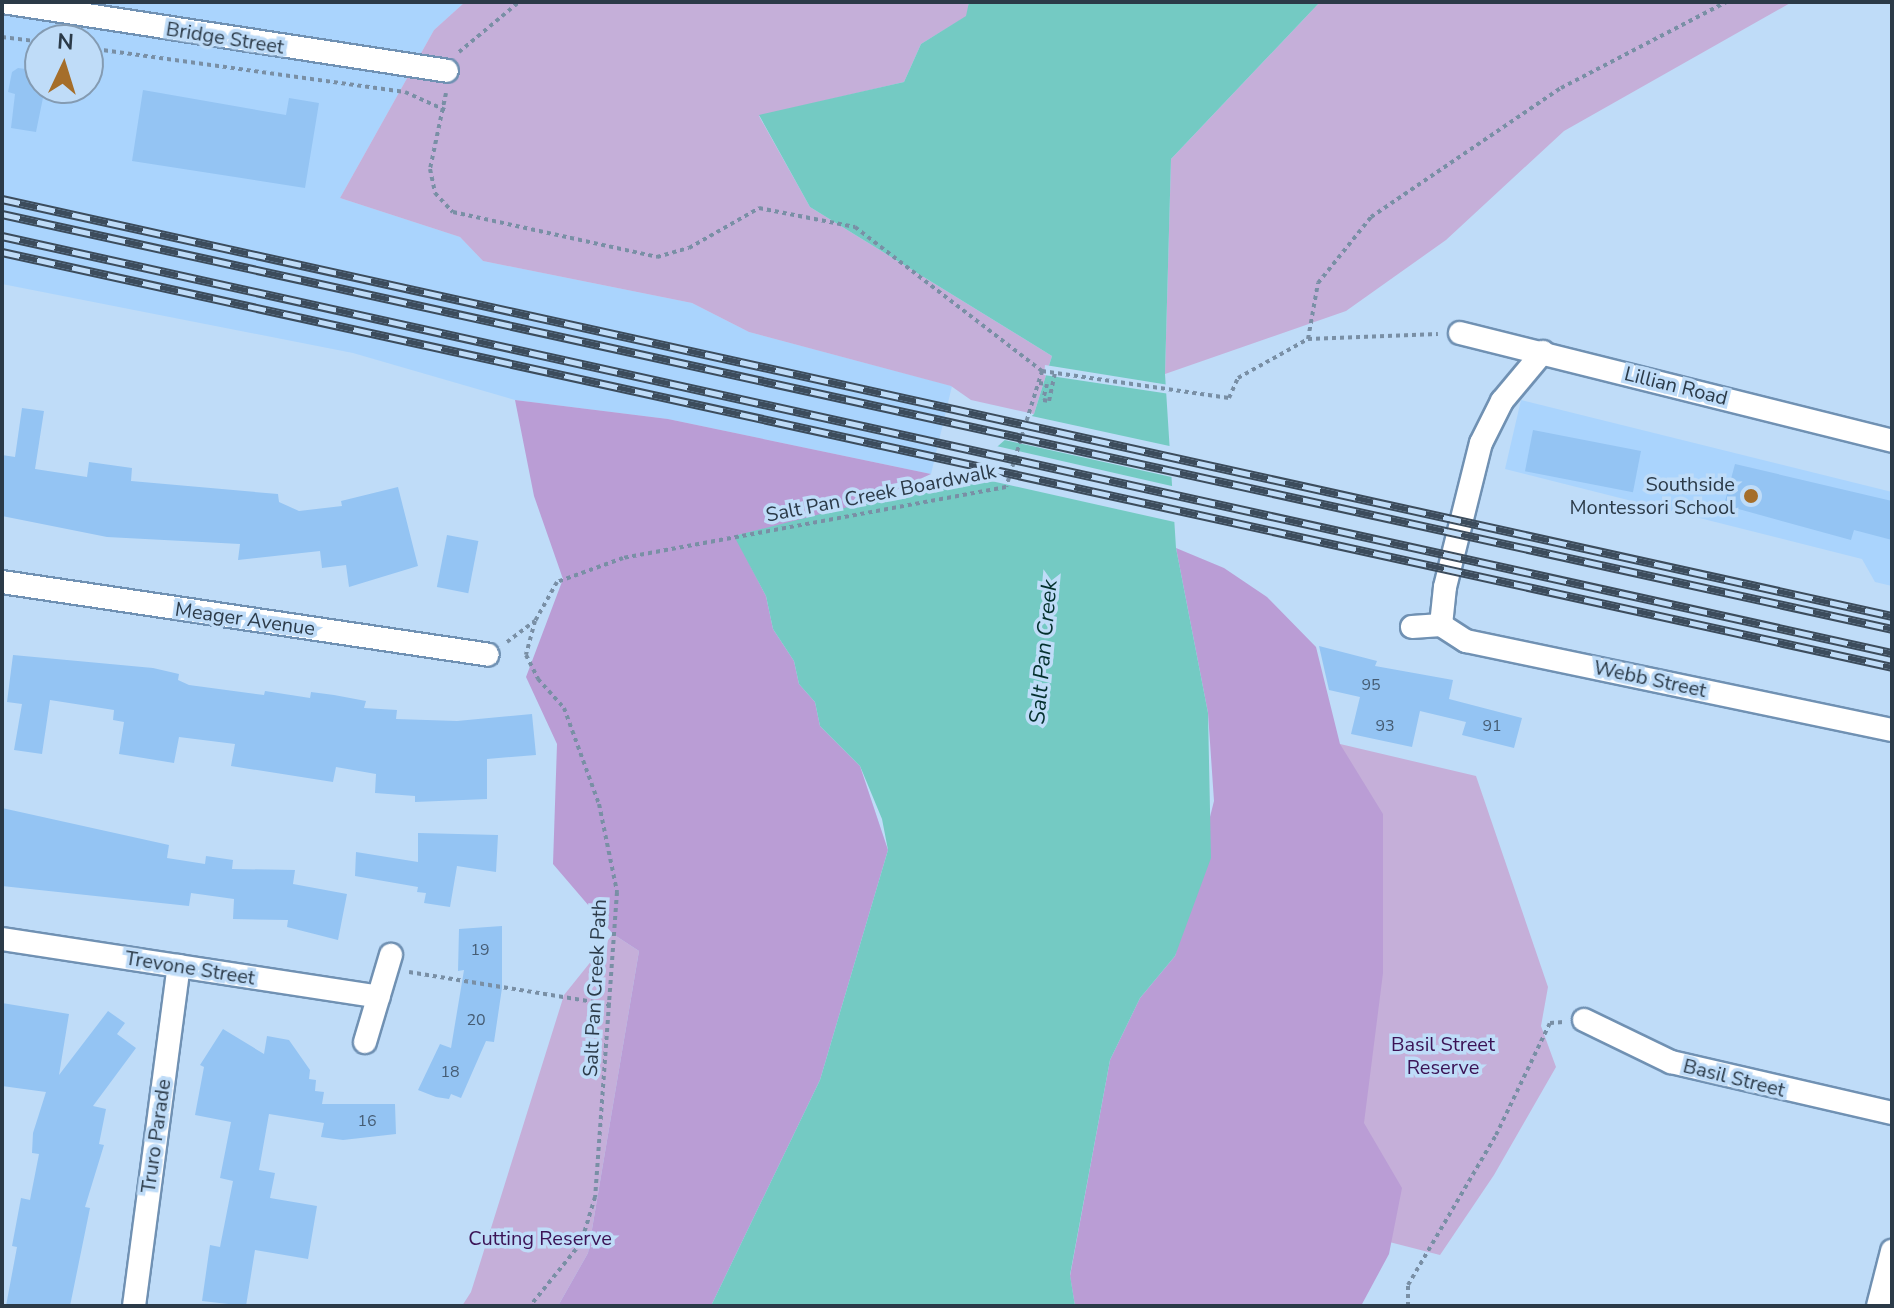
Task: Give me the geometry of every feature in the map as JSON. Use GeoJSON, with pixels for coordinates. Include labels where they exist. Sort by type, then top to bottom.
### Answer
{"type":"FeatureCollection","features":[{"type":"Feature","properties":{"kind":"street","name":"Bridge Street"},"geometry":{"type":"LineString","coordinates":[[3,2],[447,71]]}},
{"type":"Feature","properties":{"kind":"street","name":"Lillian Road"},"geometry":{"type":"LineString","coordinates":[[1460,333],[1892,441]]}},
{"type":"Feature","properties":{"kind":"street"},"geometry":{"type":"LineString","coordinates":[[1412,627],[1441,625],[1448,574],[1481,443],[1502,401],[1543,352]]}},
{"type":"Feature","properties":{"kind":"street","name":"Meager Avenue"},"geometry":{"type":"LineString","coordinates":[[2,582],[488,655]]}},
{"type":"Feature","properties":{"kind":"street","name":"Webb Street"},"geometry":{"type":"LineString","coordinates":[[1441,625],[1466,641],[1892,730]]}},
{"type":"Feature","properties":{"kind":"street","name":"Trevone Street"},"geometry":{"type":"LineString","coordinates":[[2,939],[379,997]]}},
{"type":"Feature","properties":{"kind":"street"},"geometry":{"type":"LineString","coordinates":[[365,1042],[389,962]]}},
{"type":"Feature","properties":{"kind":"street","name":"Truro Parade"},"geometry":{"type":"LineString","coordinates":[[134,1306],[179,966]]}},
{"type":"Feature","properties":{"kind":"street","name":"Basil Street"},"geometry":{"type":"LineString","coordinates":[[1584,1020],[1671,1062],[1892,1113]]}},
{"type":"Feature","properties":{"kind":"street"},"geometry":{"type":"LineString","coordinates":[[1878,1306],[1892,1251]]}},
{"type":"Feature","properties":{"kind":"path"},"geometry":{"type":"LineString","coordinates":[[519,2],[460,52],[447,71],[445,110],[430,169],[435,193],[453,212],[657,257],[689,248],[722,225],[759,208],[855,227],[1042,371],[1229,398],[1238,378],[1308,339],[1460,333]]}},
{"type":"Feature","properties":{"kind":"path"},"geometry":{"type":"LineString","coordinates":[[1308,339],[1318,283],[1371,217],[1561,88],[1726,2]]}},
{"type":"Feature","properties":{"kind":"path"},"geometry":{"type":"LineString","coordinates":[[2,37],[24,40]]}},
{"type":"Feature","properties":{"kind":"path"},"geometry":{"type":"LineString","coordinates":[[104,50],[405,92],[445,110]]}},
{"type":"Feature","properties":{"kind":"path","name":"Salt Pan Creek Boardwalk"},"geometry":{"type":"LineString","coordinates":[[557,582],[623,558],[1006,487],[1042,371]]}},
{"type":"Feature","properties":{"kind":"path"},"geometry":{"type":"LineString","coordinates":[[1038,383],[1047,384],[1043,400],[1049,401],[1055,373]]}},
{"type":"Feature","properties":{"kind":"path","name":"Salt Pan Creek Path"},"geometry":{"type":"LineString","coordinates":[[530,1306],[581,1243],[595,1197],[612,1005],[617,892],[599,804],[564,708],[538,679],[526,655],[535,621],[557,582]]}},
{"type":"Feature","properties":{"kind":"path"},"geometry":{"type":"LineString","coordinates":[[488,655],[535,621]]}},
{"type":"Feature","properties":{"kind":"path"},"geometry":{"type":"LineString","coordinates":[[389,962],[612,1005]]}},
{"type":"Feature","properties":{"kind":"path"},"geometry":{"type":"LineString","coordinates":[[1408,1306],[1408,1285],[1496,1135],[1550,1023],[1584,1020]]}},
{"type":"Feature","properties":{"kind":"shaded area"},"geometry":{"type":"Polygon","coordinates":[[[2,2],[465,2],[434,30],[340,198],[460,237],[483,261],[692,303],[749,332],[952,386],[931,474],[668,419],[515,400],[353,353],[2,284],[2,2]]]}},
{"type":"Feature","properties":{"kind":"shaded area"},"geometry":{"type":"Polygon","coordinates":[[[515,400],[668,419],[931,474],[856,508],[735,536],[766,596],[773,629],[794,661],[799,684],[815,702],[820,726],[860,766],[888,850],[820,1080],[711,1306],[558,1306],[588,1253],[639,951],[613,934],[553,864],[557,744],[526,677],[563,579],[534,496],[515,400]]]}},
{"type":"Feature","properties":{"kind":"shaded area","name":"Southside Montessori School"},"geometry":{"type":"Polygon","coordinates":[[[1521,400],[1892,492],[1892,586],[1875,582],[1862,559],[1505,469],[1521,400]]]}},
{"type":"Feature","properties":{"kind":"shaded area"},"geometry":{"type":"Polygon","coordinates":[[[1176,548],[1224,568],[1267,597],[1316,647],[1340,744],[1383,814],[1383,973],[1364,1123],[1402,1188],[1389,1254],[1361,1306],[1075,1306],[1070,1276],[1110,1060],[1140,998],[1175,956],[1214,801],[1208,713],[1176,548]]]}},
{"type":"Feature","properties":{"kind":"green space"},"geometry":{"type":"Polygon","coordinates":[[[465,2],[969,2],[967,16],[921,44],[904,82],[759,116],[810,207],[1052,356],[1034,414],[971,400],[951,386],[749,332],[692,303],[483,261],[460,237],[340,198],[434,30],[465,2]]]}},
{"type":"Feature","properties":{"kind":"green space"},"geometry":{"type":"Polygon","coordinates":[[[1320,2],[1792,2],[1564,131],[1446,240],[1346,311],[1165,374],[1171,159],[1320,2]]]}},
{"type":"Feature","properties":{"kind":"green space","name":"Basil Street Reserve"},"geometry":{"type":"Polygon","coordinates":[[[1340,744],[1476,776],[1548,987],[1541,1026],[1556,1067],[1494,1175],[1440,1255],[1331,1227],[1340,744]]]}},
{"type":"Feature","properties":{"kind":"green space","name":"Cutting Reserve"},"geometry":{"type":"Polygon","coordinates":[[[613,934],[639,951],[588,1253],[558,1306],[462,1306],[471,1292],[564,995],[613,934]]]}},
{"type":"Feature","properties":{"kind":"water","name":"Salt Pan Creek"},"geometry":{"type":"Polygon","coordinates":[[[969,2],[1320,2],[1171,159],[1165,374],[1176,548],[1208,713],[1211,858],[1175,956],[1140,998],[1110,1060],[1070,1275],[1075,1306],[711,1306],[820,1080],[888,850],[882,819],[860,766],[820,726],[815,702],[799,684],[794,661],[773,629],[766,596],[734,536],[962,478],[1034,414],[1052,356],[810,207],[759,115],[904,82],[921,44],[966,16],[969,2]]]}},
{"type":"Feature","properties":{"kind":"pier"},"geometry":{"type":"Polygon","coordinates":[[[1045,365],[1169,385],[1170,394],[1044,375],[1045,365]]]}},
{"type":"Feature","properties":{"kind":"pier"},"geometry":{"type":"Polygon","coordinates":[[[1027,415],[1174,447],[1176,478],[1000,439],[1027,415]]]}},
{"type":"Feature","properties":{"kind":"pier"},"geometry":{"type":"Polygon","coordinates":[[[992,445],[1176,487],[1179,523],[960,474],[992,445]]]}},
{"type":"Feature","properties":{"kind":"building"},"geometry":{"type":"Polygon","coordinates":[[[24,69],[24,104],[42,104],[36,132],[11,128],[15,94],[8,92],[12,72],[24,69]]]}},
{"type":"Feature","properties":{"kind":"building"},"geometry":{"type":"Polygon","coordinates":[[[143,90],[286,115],[289,98],[319,103],[305,188],[132,161],[143,90]]]}},
{"type":"Feature","properties":{"kind":"building"},"geometry":{"type":"Polygon","coordinates":[[[22,408],[44,411],[35,469],[87,477],[89,462],[132,468],[131,481],[278,494],[279,502],[299,511],[342,506],[341,501],[398,487],[418,566],[349,587],[346,565],[322,568],[320,551],[238,560],[240,544],[107,537],[2,516],[2,455],[15,457],[22,408]]]}},
{"type":"Feature","properties":{"kind":"building"},"geometry":{"type":"Polygon","coordinates":[[[1533,430],[1641,451],[1633,492],[1525,471],[1533,430]]]}},
{"type":"Feature","properties":{"kind":"building"},"geometry":{"type":"Polygon","coordinates":[[[1735,464],[1892,501],[1892,540],[1854,530],[1851,540],[1724,505],[1735,464]]]}},
{"type":"Feature","properties":{"kind":"building"},"geometry":{"type":"Polygon","coordinates":[[[447,535],[478,541],[468,593],[437,587],[447,535]]]}},
{"type":"Feature","properties":{"kind":"building"},"geometry":{"type":"Polygon","coordinates":[[[1319,646],[1377,661],[1375,666],[1453,680],[1449,699],[1522,718],[1514,748],[1462,735],[1466,722],[1420,711],[1412,747],[1351,734],[1360,697],[1329,690],[1319,646]]]}},
{"type":"Feature","properties":{"kind":"building"},"geometry":{"type":"Polygon","coordinates":[[[13,655],[153,668],[179,674],[178,680],[189,685],[264,695],[265,691],[310,698],[311,692],[334,695],[366,701],[364,708],[397,710],[396,719],[457,721],[532,714],[536,755],[487,759],[487,799],[415,802],[415,796],[375,793],[376,774],[336,767],[333,782],[231,766],[235,744],[179,737],[174,763],[119,754],[124,722],[113,720],[114,710],[50,700],[42,754],[14,750],[22,704],[7,702],[13,655]]]}},
{"type":"Feature","properties":{"kind":"building"},"geometry":{"type":"Polygon","coordinates":[[[2,808],[169,845],[167,858],[205,864],[206,856],[233,860],[232,869],[295,870],[293,884],[347,894],[338,940],[287,927],[288,920],[233,919],[234,899],[191,893],[189,906],[2,886],[2,808]]]}},
{"type":"Feature","properties":{"kind":"building"},"geometry":{"type":"Polygon","coordinates":[[[418,833],[498,835],[496,872],[457,866],[450,907],[424,903],[426,893],[417,892],[418,887],[355,876],[356,852],[418,862],[418,833]]]}},
{"type":"Feature","properties":{"kind":"building"},"geometry":{"type":"Polygon","coordinates":[[[502,926],[502,988],[494,1042],[486,1041],[461,1098],[451,1094],[449,1099],[436,1097],[418,1090],[440,1044],[451,1048],[464,970],[458,971],[459,929],[502,926]]]}},
{"type":"Feature","properties":{"kind":"building"},"geometry":{"type":"Polygon","coordinates":[[[2,1003],[69,1014],[59,1075],[108,1011],[125,1023],[117,1034],[136,1048],[93,1106],[106,1109],[99,1144],[104,1145],[85,1207],[90,1208],[70,1306],[6,1306],[17,1247],[12,1246],[21,1198],[30,1200],[39,1154],[32,1153],[33,1133],[46,1092],[2,1086],[2,1003]]]}},
{"type":"Feature","properties":{"kind":"building"},"geometry":{"type":"Polygon","coordinates":[[[223,1029],[264,1054],[267,1036],[289,1040],[310,1070],[309,1079],[316,1080],[315,1091],[324,1092],[322,1104],[395,1104],[396,1134],[343,1140],[321,1137],[324,1123],[269,1114],[259,1170],[275,1173],[270,1198],[317,1206],[308,1259],[255,1250],[246,1306],[202,1301],[210,1245],[220,1247],[233,1181],[220,1178],[231,1122],[195,1115],[204,1067],[200,1065],[223,1029]]]}},
{"type":"Feature","properties":{"kind":"railway"},"geometry":{"type":"LineString","coordinates":[[2,199],[1892,616]]}},
{"type":"Feature","properties":{"kind":"railway"},"geometry":{"type":"LineString","coordinates":[[2,214],[1892,629]]}},
{"type":"Feature","properties":{"kind":"railway"},"geometry":{"type":"LineString","coordinates":[[2,236],[1892,653]]}},
{"type":"Feature","properties":{"kind":"railway"},"geometry":{"type":"LineString","coordinates":[[2,252],[1892,667]]}},
{"type":"Feature","properties":{"kind":"place","name":"Southside Montessori School"},"geometry":{"type":"Point","coordinates":[1751,496]}}]}
